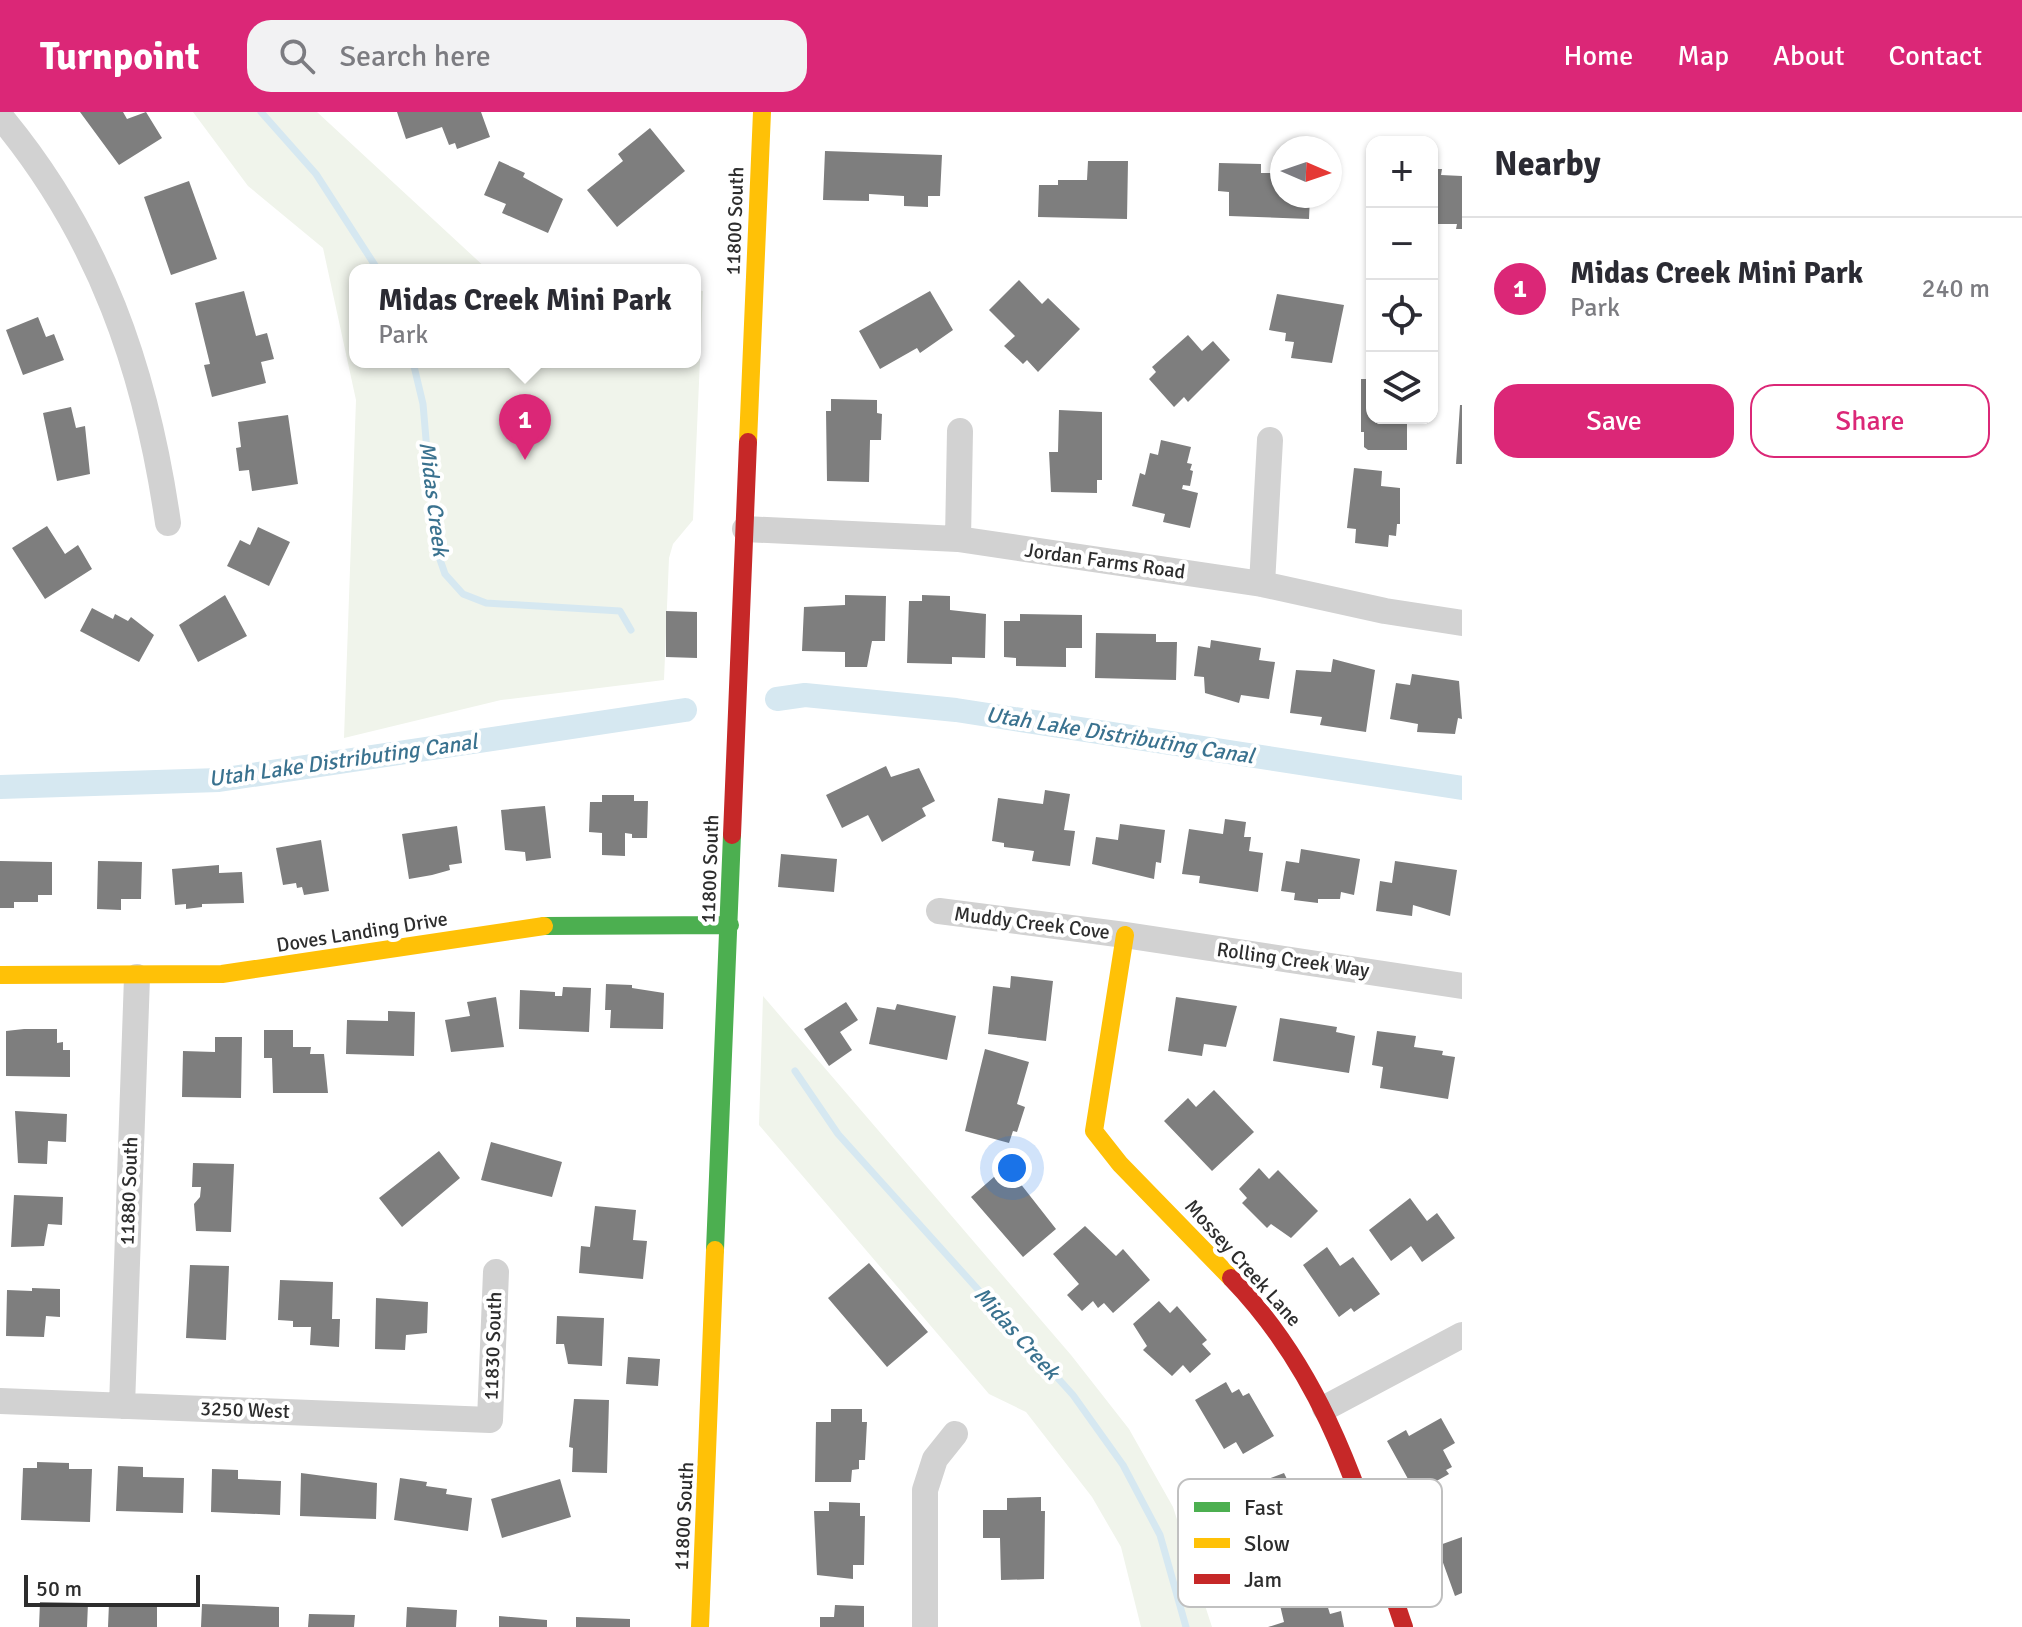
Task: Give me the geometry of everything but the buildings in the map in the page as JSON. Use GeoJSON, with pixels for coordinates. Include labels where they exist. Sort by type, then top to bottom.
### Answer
{"type":"FeatureCollection","features":[{"type":"Feature","properties":{"kind":"street","name":"11800 South"},"geometry":{"type":"LineString","coordinates":[[700,1627],[762,112]]}},
{"type":"Feature","properties":{"kind":"street"},"geometry":{"type":"LineString","coordinates":[[0,116],[51,182],[86,245],[117,312],[140,377],[157,447],[168,523]]}},
{"type":"Feature","properties":{"kind":"street"},"geometry":{"type":"LineString","coordinates":[[958,539],[960,431]]}},
{"type":"Feature","properties":{"kind":"street"},"geometry":{"type":"LineString","coordinates":[[1262,584],[1270,440]]}},
{"type":"Feature","properties":{"kind":"street","name":"Jordan Farms Road"},"geometry":{"type":"LineString","coordinates":[[745,529],[958,539],[1262,584],[1385,611],[1462,623]]}},
{"type":"Feature","properties":{"kind":"street","name":"Muddy Creek Cove"},"geometry":{"type":"LineString","coordinates":[[939,911],[1125,935]]}},
{"type":"Feature","properties":{"kind":"street","name":"Doves Landing Drive"},"geometry":{"type":"LineString","coordinates":[[0,975],[137,977],[255,970],[558,924],[730,925]]}},
{"type":"Feature","properties":{"kind":"street","name":"Rolling Creek Way"},"geometry":{"type":"LineString","coordinates":[[1125,935],[1462,986]]}},
{"type":"Feature","properties":{"kind":"street","name":"Mossey Creek Lane"},"geometry":{"type":"LineString","coordinates":[[1125,935],[1094,1131],[1120,1164],[1256,1304],[1303,1370],[1325,1408],[1352,1479]]}},
{"type":"Feature","properties":{"kind":"street","name":"11880 South"},"geometry":{"type":"LineString","coordinates":[[122,1406],[137,977]]}},
{"type":"Feature","properties":{"kind":"street","name":"11830 South"},"geometry":{"type":"LineString","coordinates":[[490,1420],[496,1272]]}},
{"type":"Feature","properties":{"kind":"street"},"geometry":{"type":"LineString","coordinates":[[1325,1408],[1462,1335]]}},
{"type":"Feature","properties":{"kind":"street","name":"3250 West"},"geometry":{"type":"LineString","coordinates":[[0,1401],[490,1420]]}},
{"type":"Feature","properties":{"kind":"street"},"geometry":{"type":"LineString","coordinates":[[925,1627],[925,1490],[935,1459],[955,1434]]}},
{"type":"Feature","properties":{"kind":"street","name":"Mossey Creek Lane"},"geometry":{"type":"LineString","coordinates":[[1398,1607],[1404,1627]]}},
{"type":"Feature","properties":{"kind":"shaded area"},"geometry":{"type":"Polygon","coordinates":[[[193,112],[317,112],[482,264],[349,264],[349,368],[323,248],[248,186],[193,112]]]}},
{"type":"Feature","properties":{"kind":"shaded area"},"geometry":{"type":"Polygon","coordinates":[[[701,291],[703,291],[701,337],[701,291]]]}},
{"type":"Feature","properties":{"kind":"shaded area"},"geometry":{"type":"Polygon","coordinates":[[[349,368],[700,368],[693,520],[673,544],[669,558],[664,680],[501,700],[344,738],[356,400],[349,368]]]}},
{"type":"Feature","properties":{"kind":"shaded area"},"geometry":{"type":"Polygon","coordinates":[[[763,996],[1071,1355],[1129,1429],[1173,1507],[1178,1522],[1178,1607],[1206,1607],[1212,1627],[1141,1627],[1121,1547],[1092,1497],[1026,1412],[989,1394],[759,1125],[763,996]]]}},
{"type":"Feature","properties":{"kind":"waterway","name":"Midas Creek"},"geometry":{"type":"LineString","coordinates":[[261,112],[316,174],[374,264]]}},
{"type":"Feature","properties":{"kind":"waterway","name":"Midas Creek"},"geometry":{"type":"LineString","coordinates":[[414,368],[423,404],[435,545],[445,574],[463,594],[486,603],[620,611],[631,630]]}},
{"type":"Feature","properties":{"kind":"waterway","name":"Utah Lake Distributing Canal"},"geometry":{"type":"LineString","coordinates":[[777,699],[805,695],[956,710],[1462,788]]}},
{"type":"Feature","properties":{"kind":"waterway","name":"Utah Lake Distributing Canal"},"geometry":{"type":"LineString","coordinates":[[0,787],[219,780],[685,710]]}},
{"type":"Feature","properties":{"kind":"waterway","name":"Midas Creek"},"geometry":{"type":"LineString","coordinates":[[795,1071],[838,1134],[1073,1395],[1123,1465],[1160,1535],[1178,1599]]}},
{"type":"Feature","properties":{"kind":"waterway","name":"Midas Creek"},"geometry":{"type":"LineString","coordinates":[[1180,1607],[1186,1627]]}},
{"type":"Feature","properties":{"kind":"traffic: fast"},"geometry":{"type":"LineString","coordinates":[[715,1250],[732,835]]}},
{"type":"Feature","properties":{"kind":"traffic: fast"},"geometry":{"type":"LineString","coordinates":[[544,926],[730,925]]}},
{"type":"Feature","properties":{"kind":"traffic: slow"},"geometry":{"type":"LineString","coordinates":[[748,442],[762,112]]}},
{"type":"Feature","properties":{"kind":"traffic: slow"},"geometry":{"type":"LineString","coordinates":[[0,975],[222,974],[544,926]]}},
{"type":"Feature","properties":{"kind":"traffic: slow"},"geometry":{"type":"LineString","coordinates":[[1125,935],[1094,1131],[1120,1164],[1231,1278]]}},
{"type":"Feature","properties":{"kind":"traffic: slow"},"geometry":{"type":"LineString","coordinates":[[700,1627],[715,1250]]}},
{"type":"Feature","properties":{"kind":"traffic: jam"},"geometry":{"type":"LineString","coordinates":[[732,835],[748,442]]}},
{"type":"Feature","properties":{"kind":"traffic: jam"},"geometry":{"type":"LineString","coordinates":[[1231,1278],[1265,1317],[1293,1357],[1317,1399],[1353,1479]]}},
{"type":"Feature","properties":{"kind":"traffic: jam"},"geometry":{"type":"LineString","coordinates":[[1397,1607],[1404,1627]]}},
{"type":"Feature","properties":{"kind":"place","name":"Midas Creek Mini Park"},"geometry":{"type":"Point","coordinates":[525,460]}}]}
